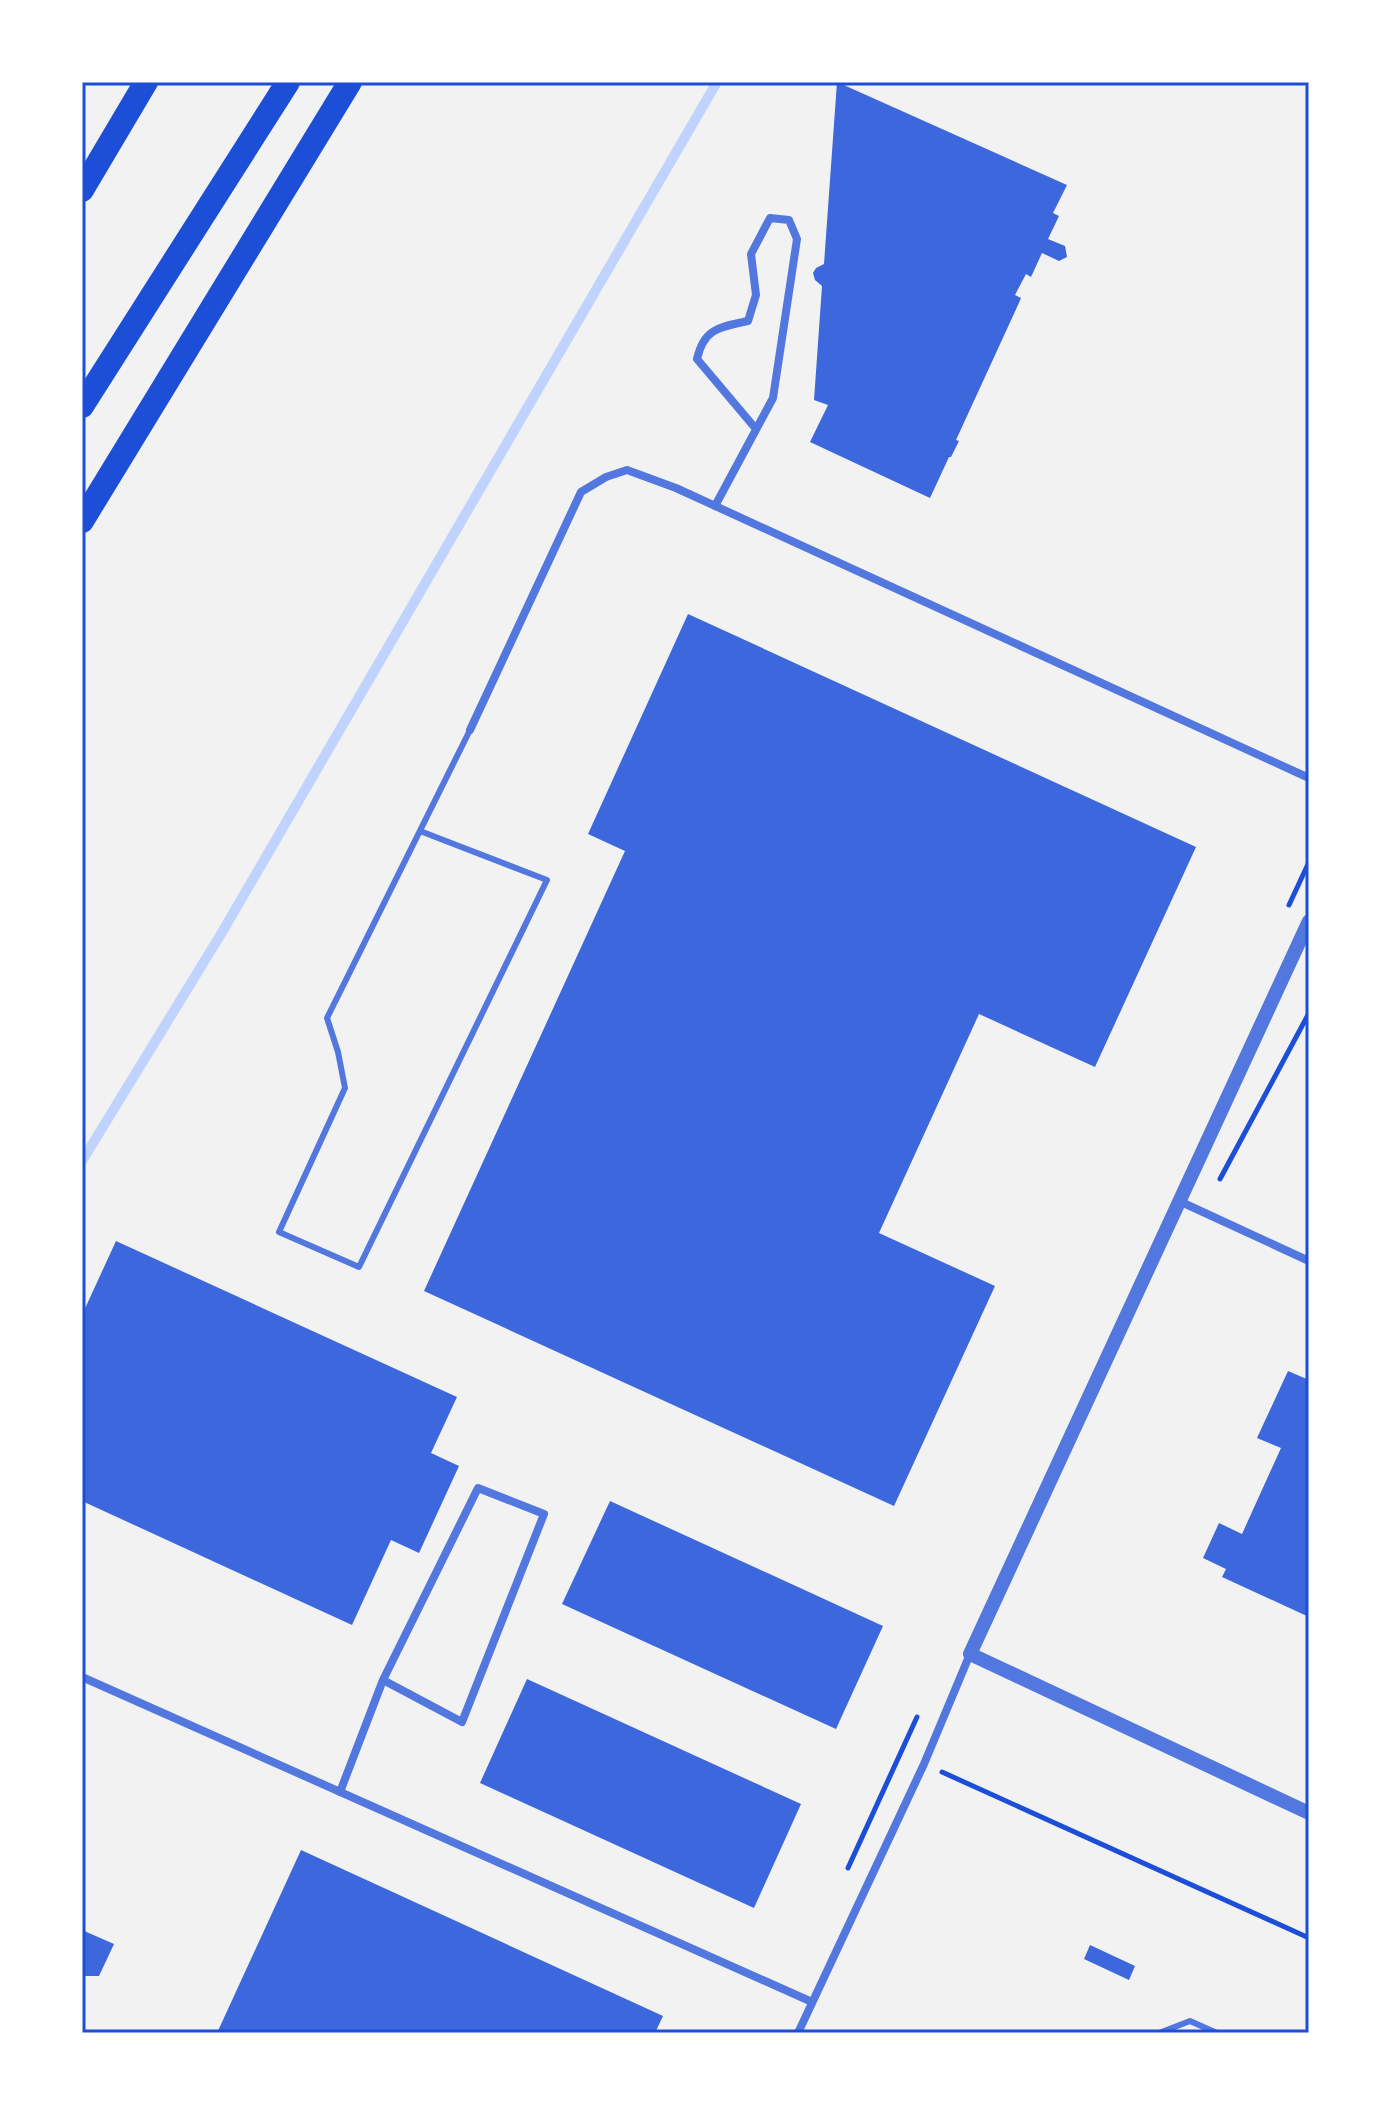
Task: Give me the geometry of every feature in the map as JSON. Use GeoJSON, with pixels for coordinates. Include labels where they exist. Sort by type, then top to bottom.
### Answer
{"type":"FeatureCollection","features":[{"type":"Feature","properties":{"kind":"highway"},"geometry":{"type":"LineString","coordinates":[[82,190],[146,82]]}},
{"type":"Feature","properties":{"kind":"highway"},"geometry":{"type":"LineString","coordinates":[[82,406],[288,82]]}},
{"type":"Feature","properties":{"kind":"highway"},"geometry":{"type":"LineString","coordinates":[[82,521],[350,82]]}},
{"type":"Feature","properties":{"kind":"street"},"geometry":{"type":"LineString","coordinates":[[715,506],[773,398],[797,239],[789,220],[770,218],[751,254],[756,295],[748,321],[720,327],[701,341],[697,359],[756,429]]}},
{"type":"Feature","properties":{"kind":"street"},"geometry":{"type":"LineString","coordinates":[[470,730],[581,492],[606,477],[627,470],[715,506],[1309,778]]}},
{"type":"Feature","properties":{"kind":"street"},"geometry":{"type":"LineString","coordinates":[[798,2033],[924,1764],[970,1654],[1177,1201],[1309,921]]}},
{"type":"Feature","properties":{"kind":"street"},"geometry":{"type":"LineString","coordinates":[[1177,1201],[1309,1261]]}},
{"type":"Feature","properties":{"kind":"street"},"geometry":{"type":"LineString","coordinates":[[340,1792],[383,1680],[478,1488],[544,1514],[462,1722],[383,1680]]}},
{"type":"Feature","properties":{"kind":"street"},"geometry":{"type":"LineString","coordinates":[[970,1654],[1309,1813]]}},
{"type":"Feature","properties":{"kind":"street"},"geometry":{"type":"LineString","coordinates":[[82,1677],[812,2002]]}},
{"type":"Feature","properties":{"kind":"lane"},"geometry":{"type":"LineString","coordinates":[[420,831],[547,880],[359,1267],[279,1232],[345,1088],[327,1018],[470,730]]}},
{"type":"Feature","properties":{"kind":"lane"},"geometry":{"type":"LineString","coordinates":[[1159,2033],[1190,2021],[1217,2033]]}},
{"type":"Feature","properties":{"kind":"path"},"geometry":{"type":"LineString","coordinates":[[1202,1212],[1309,1013]]}},
{"type":"Feature","properties":{"kind":"path"},"geometry":{"type":"LineString","coordinates":[[901,1751],[1309,1938]]}},
{"type":"Feature","properties":{"kind":"building"},"geometry":{"type":"Polygon","coordinates":[[[837,82],[1067,185],[1053,213],[1059,216],[1048,239],[1065,246],[1067,257],[1059,261],[1042,253],[1031,277],[1026,274],[1015,295],[1021,298],[1018,305],[956,440],[959,441],[930,498],[810,442],[828,405],[814,400],[822,286],[813,273],[824,264],[837,82]]]}},
{"type":"Feature","properties":{"kind":"building"},"geometry":{"type":"Polygon","coordinates":[[[688,614],[1196,847],[1095,1067],[979,1014],[879,1233],[995,1286],[894,1506],[424,1291],[625,851],[588,834],[688,614]]]}},
{"type":"Feature","properties":{"kind":"building"},"geometry":{"type":"Polygon","coordinates":[[[116,1241],[457,1397],[431,1453],[459,1466],[419,1553],[391,1540],[352,1625],[82,1501],[82,1315],[116,1241]]]}},
{"type":"Feature","properties":{"kind":"building"},"geometry":{"type":"Polygon","coordinates":[[[1288,1371],[1309,1380],[1309,1617],[1222,1577],[1226,1569],[1203,1558],[1219,1523],[1242,1534],[1281,1448],[1257,1438],[1288,1371]]]}},
{"type":"Feature","properties":{"kind":"building"},"geometry":{"type":"Polygon","coordinates":[[[610,1501],[883,1626],[836,1729],[562,1604],[610,1501]]]}},
{"type":"Feature","properties":{"kind":"building"},"geometry":{"type":"Polygon","coordinates":[[[527,1679],[801,1804],[754,1908],[480,1783],[527,1679]]]}},
{"type":"Feature","properties":{"kind":"building"},"geometry":{"type":"Polygon","coordinates":[[[301,1850],[663,2016],[655,2033],[217,2033],[301,1850]]]}},
{"type":"Feature","properties":{"kind":"building"},"geometry":{"type":"Polygon","coordinates":[[[82,1930],[114,1944],[99,1976],[82,1976],[82,1930]]]}},
{"type":"Feature","properties":{"kind":"building"},"geometry":{"type":"Polygon","coordinates":[[[1090,1945],[1135,1966],[1129,1980],[1084,1959],[1090,1945]]]}},
{"type":"Feature","properties":{"kind":"waterway"},"geometry":{"type":"LineString","coordinates":[[82,1161],[221,934],[717,82]]}}]}
